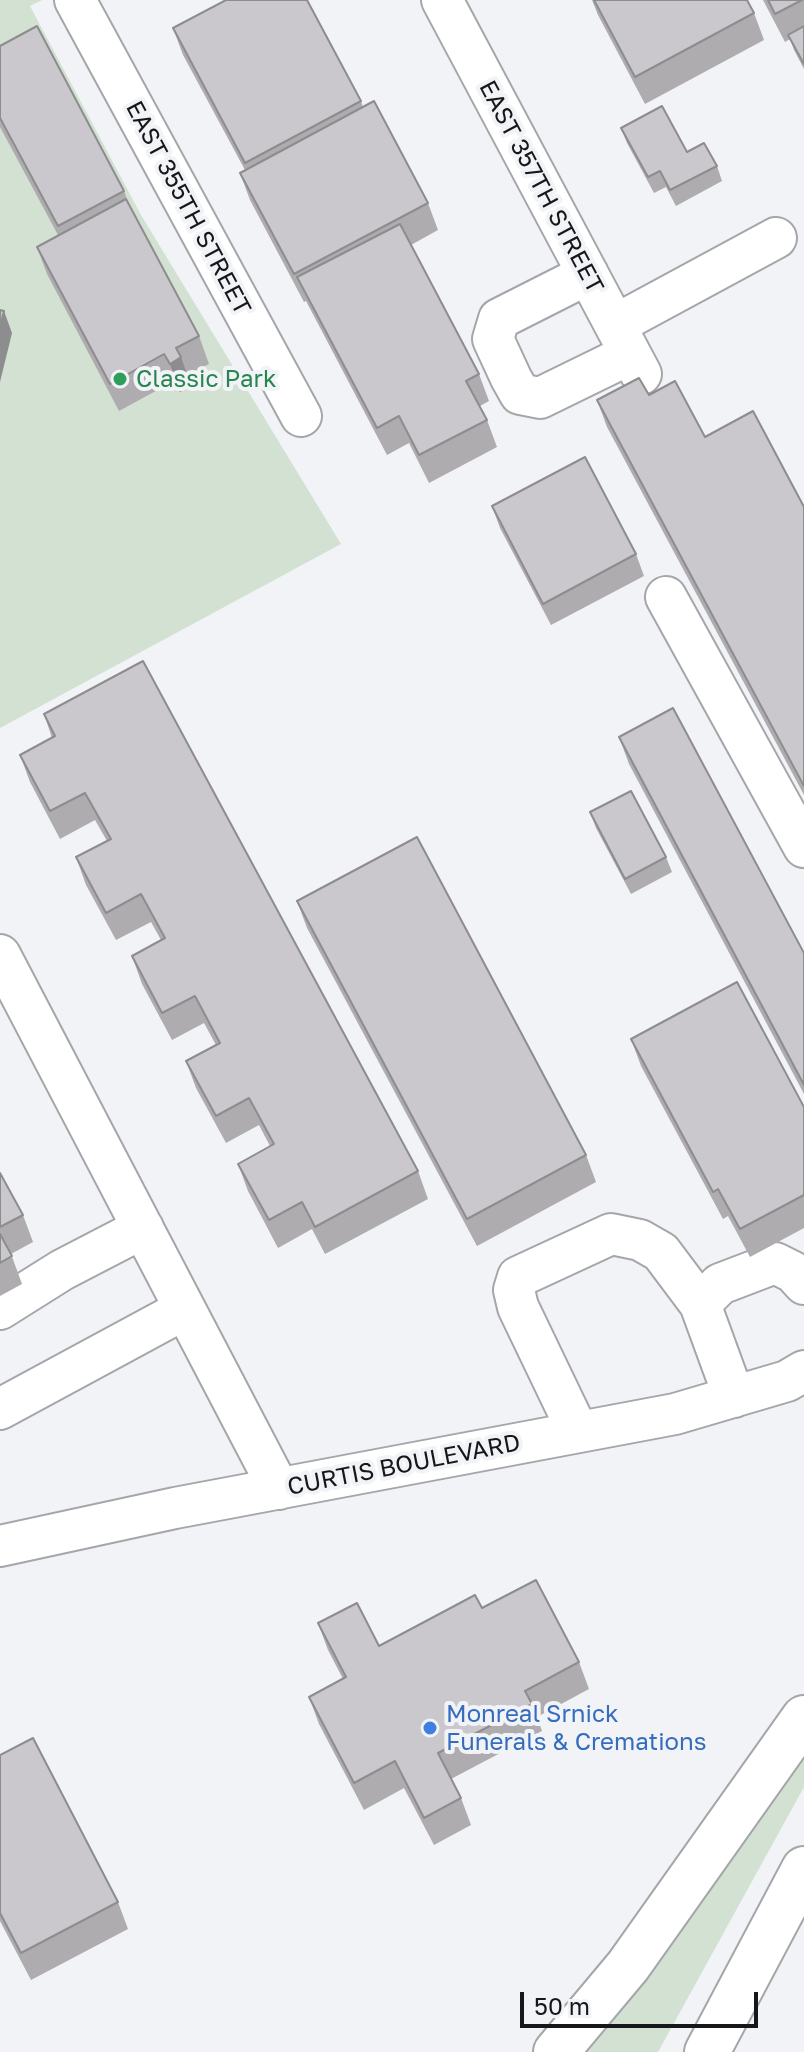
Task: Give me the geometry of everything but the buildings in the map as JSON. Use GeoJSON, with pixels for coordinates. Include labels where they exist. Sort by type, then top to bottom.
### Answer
{"type":"FeatureCollection","features":[{"type":"Feature","properties":{"kind":"highway"},"geometry":{"type":"LineString","coordinates":[[556,2052],[628,1966],[804,1718]]}},
{"type":"Feature","properties":{"kind":"highway"},"geometry":{"type":"LineString","coordinates":[[707,2052],[804,1869]]}},
{"type":"Feature","properties":{"kind":"street","name":"EAST 355TH STREET"},"geometry":{"type":"LineString","coordinates":[[75,0],[301,416]]}},
{"type":"Feature","properties":{"kind":"street","name":"EAST 357TH STREET"},"geometry":{"type":"LineString","coordinates":[[442,0],[629,351]]}},
{"type":"Feature","properties":{"kind":"street"},"geometry":{"type":"LineString","coordinates":[[588,274],[499,319],[493,339],[520,394],[540,398],[629,351],[776,238]]}},
{"type":"Feature","properties":{"kind":"street"},"geometry":{"type":"LineString","coordinates":[[666,597],[804,847]]}},
{"type":"Feature","properties":{"kind":"street"},"geometry":{"type":"LineString","coordinates":[[0,955],[279,1489]]}},
{"type":"Feature","properties":{"kind":"street"},"geometry":{"type":"LineString","coordinates":[[0,1309],[62,1270],[143,1228]]}},
{"type":"Feature","properties":{"kind":"street"},"geometry":{"type":"LineString","coordinates":[[578,1432],[518,1307],[514,1290],[518,1277],[611,1234],[640,1240],[661,1252],[700,1304],[734,1397]]}},
{"type":"Feature","properties":{"kind":"street"},"geometry":{"type":"LineString","coordinates":[[700,1304],[720,1284],[775,1263],[793,1272],[804,1284]]}},
{"type":"Feature","properties":{"kind":"street"},"geometry":{"type":"LineString","coordinates":[[0,1409],[185,1309]]}},
{"type":"Feature","properties":{"kind":"street","name":"CURTIS BOULEVARD"},"geometry":{"type":"LineString","coordinates":[[5,1534],[279,1489],[675,1414],[787,1381],[804,1371]]}},
{"type":"Feature","properties":{"kind":"green space","name":"Classic Park"},"geometry":{"type":"Polygon","coordinates":[[[0,0],[42,0],[30,6],[141,215],[341,544],[0,728],[0,0]]]}},
{"type":"Feature","properties":{"kind":"green space"},"geometry":{"type":"Polygon","coordinates":[[[804,1749],[804,1787],[658,2052],[573,2052],[804,1749]]]}},
{"type":"Feature","properties":{"kind":"place","name":"Classic Park"},"geometry":{"type":"Point","coordinates":[120,379]}},
{"type":"Feature","properties":{"kind":"place","name":"Monreal Srnick Funerals & Cremations"},"geometry":{"type":"Point","coordinates":[430,1728]}}]}
